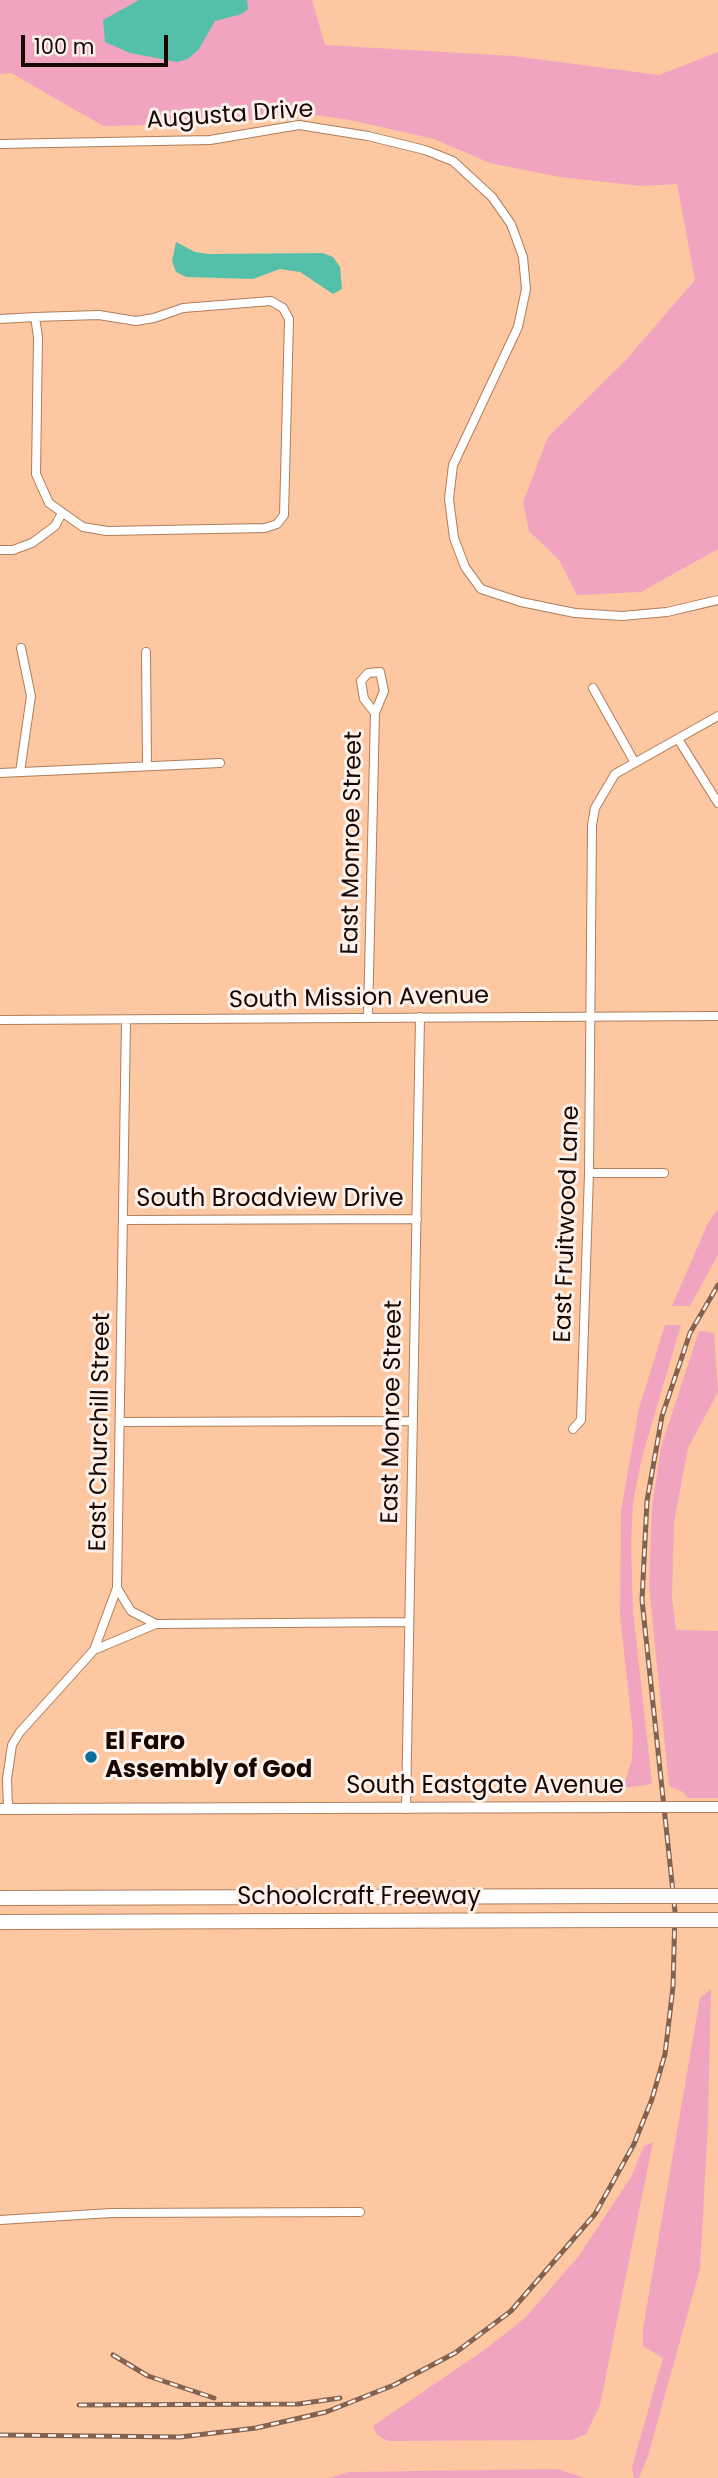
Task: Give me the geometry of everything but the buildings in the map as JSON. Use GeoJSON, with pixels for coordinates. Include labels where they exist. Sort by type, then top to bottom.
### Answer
{"type":"FeatureCollection","features":[{"type":"Feature","properties":{"kind":"highway","name":"Schoolcraft Freeway"},"geometry":{"type":"LineString","coordinates":[[0,1898],[718,1896]]}},
{"type":"Feature","properties":{"kind":"highway","name":"Schoolcraft Freeway"},"geometry":{"type":"LineString","coordinates":[[0,1922],[718,1920]]}},
{"type":"Feature","properties":{"kind":"street","name":"Augusta Drive"},"geometry":{"type":"LineString","coordinates":[[0,144],[210,140],[299,125],[368,136],[425,150],[453,161],[492,197],[511,224],[523,257],[526,289],[518,327],[453,465],[449,499],[454,538],[465,567],[481,589],[522,602],[575,613],[622,617],[667,612],[718,600]]}},
{"type":"Feature","properties":{"kind":"street"},"geometry":{"type":"LineString","coordinates":[[0,319],[34,317],[99,315],[136,321],[183,308],[271,301],[284,308],[289,319],[284,515],[277,524],[265,528],[107,531],[83,527],[49,503],[36,474],[38,337],[34,317]]}},
{"type":"Feature","properties":{"kind":"street"},"geometry":{"type":"LineString","coordinates":[[0,550],[13,550],[32,543],[55,526],[62,513]]}},
{"type":"Feature","properties":{"kind":"street"},"geometry":{"type":"LineString","coordinates":[[20,772],[31,696],[22,648]]}},
{"type":"Feature","properties":{"kind":"street"},"geometry":{"type":"LineString","coordinates":[[146,652],[147,766]]}},
{"type":"Feature","properties":{"kind":"street","name":"East Monroe Street"},"geometry":{"type":"LineString","coordinates":[[368,1017],[375,713],[384,691],[380,672],[368,673],[360,681],[364,699],[375,713]]}},
{"type":"Feature","properties":{"kind":"street"},"geometry":{"type":"LineString","coordinates":[[593,688],[635,763]]}},
{"type":"Feature","properties":{"kind":"street","name":"East Fruitwood Lane"},"geometry":{"type":"LineString","coordinates":[[573,1429],[581,1420],[589,1174],[592,825],[602,791],[615,774],[718,716]]}},
{"type":"Feature","properties":{"kind":"street"},"geometry":{"type":"LineString","coordinates":[[678,739],[718,803]]}},
{"type":"Feature","properties":{"kind":"street"},"geometry":{"type":"LineString","coordinates":[[0,773],[220,762]]}},
{"type":"Feature","properties":{"kind":"street","name":"South Mission Avenue"},"geometry":{"type":"LineString","coordinates":[[0,1020],[718,1016]]}},
{"type":"Feature","properties":{"kind":"street","name":"East Monroe Street"},"geometry":{"type":"LineString","coordinates":[[406,1809],[420,1017]]}},
{"type":"Feature","properties":{"kind":"street","name":"East Churchill Street"},"geometry":{"type":"LineString","coordinates":[[4,1809],[12,1745],[20,1732],[94,1650],[117,1588],[127,1021]]}},
{"type":"Feature","properties":{"kind":"street"},"geometry":{"type":"LineString","coordinates":[[589,1174],[664,1173]]}},
{"type":"Feature","properties":{"kind":"street","name":"South Broadview Drive"},"geometry":{"type":"LineString","coordinates":[[124,1220],[417,1219]]}},
{"type":"Feature","properties":{"kind":"street"},"geometry":{"type":"LineString","coordinates":[[122,1422],[412,1421]]}},
{"type":"Feature","properties":{"kind":"street"},"geometry":{"type":"LineString","coordinates":[[117,1588],[131,1611],[156,1624]]}},
{"type":"Feature","properties":{"kind":"street"},"geometry":{"type":"LineString","coordinates":[[94,1650],[156,1624],[408,1622]]}},
{"type":"Feature","properties":{"kind":"street","name":"South Eastgate Avenue"},"geometry":{"type":"LineString","coordinates":[[4,1809],[718,1807]]}},
{"type":"Feature","properties":{"kind":"street"},"geometry":{"type":"LineString","coordinates":[[0,2220],[111,2213],[360,2212]]}},
{"type":"Feature","properties":{"kind":"shaded area"},"geometry":{"type":"Polygon","coordinates":[[[0,0],[312,0],[325,45],[513,56],[659,75],[718,52],[718,549],[641,592],[577,595],[559,560],[529,531],[523,502],[548,437],[625,361],[695,280],[677,184],[642,186],[560,177],[490,163],[434,139],[350,120],[301,113],[230,123],[103,126],[11,73],[0,74],[0,0]]]}},
{"type":"Feature","properties":{"kind":"shaded area"},"geometry":{"type":"Polygon","coordinates":[[[718,1209],[718,1255],[690,1306],[672,1306],[707,1225],[718,1209]]]}},
{"type":"Feature","properties":{"kind":"shaded area"},"geometry":{"type":"Polygon","coordinates":[[[665,1325],[681,1325],[642,1457],[633,1502],[631,1545],[633,1610],[652,1784],[623,1788],[632,1760],[633,1734],[620,1615],[621,1511],[639,1408],[665,1325]]]}},
{"type":"Feature","properties":{"kind":"shaded area"},"geometry":{"type":"Polygon","coordinates":[[[699,1331],[714,1333],[718,1392],[688,1448],[674,1522],[672,1599],[676,1630],[718,1631],[718,1798],[688,1798],[683,1792],[669,1786],[649,1585],[652,1507],[661,1447],[699,1331]]]}},
{"type":"Feature","properties":{"kind":"shaded area"},"geometry":{"type":"Polygon","coordinates":[[[711,1989],[708,2122],[700,2269],[648,2456],[639,2478],[634,2478],[632,2467],[663,2358],[643,2346],[643,2328],[700,1998],[711,1989]]]}},
{"type":"Feature","properties":{"kind":"shaded area"},"geometry":{"type":"Polygon","coordinates":[[[653,2142],[600,2405],[586,2434],[572,2440],[388,2441],[377,2435],[373,2426],[487,2348],[526,2317],[578,2257],[631,2177],[644,2146],[653,2142]]]}},
{"type":"Feature","properties":{"kind":"shaded area"},"geometry":{"type":"Polygon","coordinates":[[[558,2469],[585,2478],[329,2478],[348,2472],[558,2469]]]}},
{"type":"Feature","properties":{"kind":"water"},"geometry":{"type":"Polygon","coordinates":[[[139,0],[247,0],[248,9],[242,14],[215,21],[199,49],[188,59],[177,62],[130,53],[105,42],[103,20],[139,0]]]}},
{"type":"Feature","properties":{"kind":"water"},"geometry":{"type":"Polygon","coordinates":[[[176,242],[195,252],[208,254],[323,253],[333,257],[340,267],[342,289],[333,294],[300,272],[280,269],[253,279],[186,277],[176,272],[172,261],[176,242]]]}},
{"type":"Feature","properties":{"kind":"railway"},"geometry":{"type":"LineString","coordinates":[[0,2435],[180,2437],[256,2428],[326,2412],[394,2385],[455,2353],[511,2311],[595,2214],[634,2144],[652,2099],[665,2054],[673,1987],[675,1911],[642,1600],[647,1501],[662,1416],[690,1333],[718,1285]]}},
{"type":"Feature","properties":{"kind":"railway"},"geometry":{"type":"LineString","coordinates":[[113,2355],[148,2376],[214,2398]]}},
{"type":"Feature","properties":{"kind":"railway"},"geometry":{"type":"LineString","coordinates":[[79,2405],[298,2404],[340,2398]]}},
{"type":"Feature","properties":{"kind":"place","name":"El Faro Assembly of God"},"geometry":{"type":"Point","coordinates":[91,1757]}}]}
